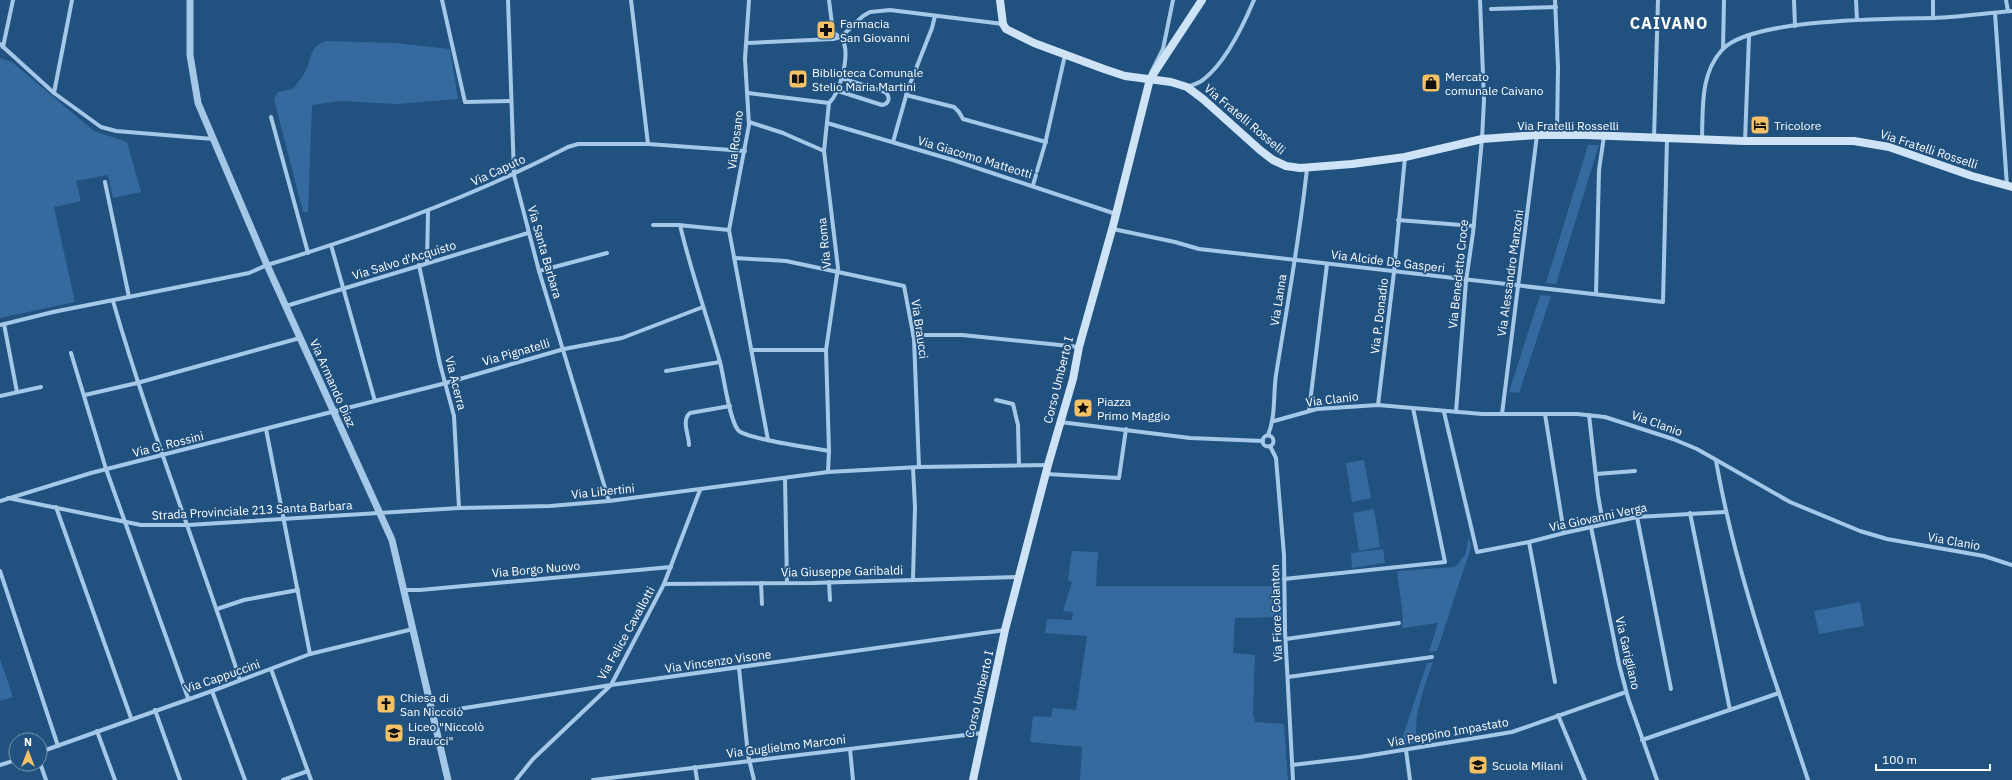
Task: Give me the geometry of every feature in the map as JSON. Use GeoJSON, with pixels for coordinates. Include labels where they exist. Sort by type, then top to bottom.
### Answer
{"type":"FeatureCollection","features":[{"type":"Feature","properties":{"kind":"main road"},"geometry":{"type":"LineString","coordinates":[[1000,0],[1003,24]]}},
{"type":"Feature","properties":{"kind":"main road","name":"Corso Umberto I"},"geometry":{"type":"LineString","coordinates":[[973,780],[1005,630],[1048,465],[1073,379],[1079,347],[1113,229],[1150,79],[1202,0]]}},
{"type":"Feature","properties":{"kind":"main road","name":"Via Fratelli Rosselli"},"geometry":{"type":"LineString","coordinates":[[1003,24],[1006,29],[1028,40],[1125,76],[1150,79],[1187,87],[1202,98],[1273,160],[1286,166],[1307,168],[1405,157],[1482,139],[1557,134],[1702,140],[1854,142],[1875,144],[2010,187]]}},
{"type":"Feature","properties":{"kind":"street"},"geometry":{"type":"LineString","coordinates":[[13,0],[2,46],[54,93],[101,127],[116,131],[213,139]]}},
{"type":"Feature","properties":{"kind":"street"},"geometry":{"type":"LineString","coordinates":[[54,93],[72,0]]}},
{"type":"Feature","properties":{"kind":"street","name":"Via Armando Diaz"},"geometry":{"type":"LineString","coordinates":[[190,0],[190,55],[198,103],[267,265],[392,540],[434,713],[448,780]]}},
{"type":"Feature","properties":{"kind":"street"},"geometry":{"type":"LineString","coordinates":[[442,0],[465,102],[511,101]]}},
{"type":"Feature","properties":{"kind":"street","name":"Via Santa Barbara"},"geometry":{"type":"LineString","coordinates":[[508,0],[514,175],[539,271],[564,349],[609,501]]}},
{"type":"Feature","properties":{"kind":"street"},"geometry":{"type":"LineString","coordinates":[[631,0],[648,144]]}},
{"type":"Feature","properties":{"kind":"street","name":"Via Rosano"},"geometry":{"type":"LineString","coordinates":[[749,0],[746,59],[749,122],[745,151],[729,230],[768,440]]}},
{"type":"Feature","properties":{"kind":"street"},"geometry":{"type":"LineString","coordinates":[[748,93],[829,103],[835,98],[845,61],[845,49],[841,37],[833,32],[829,0]]}},
{"type":"Feature","properties":{"kind":"street"},"geometry":{"type":"LineString","coordinates":[[1150,79],[1154,64],[1163,49],[1173,0]]}},
{"type":"Feature","properties":{"kind":"street"},"geometry":{"type":"LineString","coordinates":[[1187,87],[1203,80],[1219,65],[1246,19],[1254,0]]}},
{"type":"Feature","properties":{"kind":"street","name":"Via Benedetto Croce"},"geometry":{"type":"LineString","coordinates":[[1456,412],[1466,281],[1474,226],[1482,139],[1483,93],[1480,0]]}},
{"type":"Feature","properties":{"kind":"street"},"geometry":{"type":"LineString","coordinates":[[1555,0],[1558,67],[1557,134]]}},
{"type":"Feature","properties":{"kind":"street"},"geometry":{"type":"LineString","coordinates":[[1654,138],[1658,0]]}},
{"type":"Feature","properties":{"kind":"street"},"geometry":{"type":"LineString","coordinates":[[1723,49],[1724,0]]}},
{"type":"Feature","properties":{"kind":"street"},"geometry":{"type":"LineString","coordinates":[[1794,0],[1795,26]]}},
{"type":"Feature","properties":{"kind":"street"},"geometry":{"type":"LineString","coordinates":[[1856,0],[1857,20]]}},
{"type":"Feature","properties":{"kind":"street"},"geometry":{"type":"LineString","coordinates":[[1933,0],[1933,18]]}},
{"type":"Feature","properties":{"kind":"street"},"geometry":{"type":"LineString","coordinates":[[1702,140],[1705,85],[1712,64],[1723,49],[1737,40],[1766,30],[1795,26],[1857,20],[1933,18],[2010,11],[2006,0]]}},
{"type":"Feature","properties":{"kind":"street"},"geometry":{"type":"LineString","coordinates":[[1491,9],[1556,7]]}},
{"type":"Feature","properties":{"kind":"street"},"geometry":{"type":"LineString","coordinates":[[747,43],[793,42],[841,37],[863,16],[870,12],[890,10],[1003,24]]}},
{"type":"Feature","properties":{"kind":"street"},"geometry":{"type":"LineString","coordinates":[[1995,13],[2010,187]]}},
{"type":"Feature","properties":{"kind":"street"},"geometry":{"type":"LineString","coordinates":[[894,142],[906,95],[932,28],[935,16]]}},
{"type":"Feature","properties":{"kind":"street"},"geometry":{"type":"LineString","coordinates":[[1745,141],[1749,36]]}},
{"type":"Feature","properties":{"kind":"street"},"geometry":{"type":"LineString","coordinates":[[1033,186],[1046,142],[1056,89],[1065,54]]}},
{"type":"Feature","properties":{"kind":"street"},"geometry":{"type":"LineString","coordinates":[[838,91],[882,105],[886,104],[889,100],[888,95],[885,92],[841,78]]}},
{"type":"Feature","properties":{"kind":"street"},"geometry":{"type":"LineString","coordinates":[[906,95],[954,107],[960,112],[963,119],[1046,142]]}},
{"type":"Feature","properties":{"kind":"street","name":"Via Roma"},"geometry":{"type":"LineString","coordinates":[[828,472],[829,451],[826,350],[837,272],[824,151],[829,103]]}},
{"type":"Feature","properties":{"kind":"street"},"geometry":{"type":"LineString","coordinates":[[271,117],[308,253]]}},
{"type":"Feature","properties":{"kind":"street"},"geometry":{"type":"LineString","coordinates":[[749,122],[783,133],[824,151]]}},
{"type":"Feature","properties":{"kind":"street","name":"Via Giacomo Matteotti"},"geometry":{"type":"LineString","coordinates":[[827,123],[894,142],[1116,214]]}},
{"type":"Feature","properties":{"kind":"street","name":"Via Alessandro Manzoni"},"geometry":{"type":"LineString","coordinates":[[1502,414],[1517,286],[1528,218],[1537,135]]}},
{"type":"Feature","properties":{"kind":"street"},"geometry":{"type":"LineString","coordinates":[[1596,294],[1599,170],[1604,136]]}},
{"type":"Feature","properties":{"kind":"street","name":"Via Alcide De Gasperi"},"geometry":{"type":"LineString","coordinates":[[1113,229],[1175,242],[1199,249],[1466,281],[1662,302],[1667,138]]}},
{"type":"Feature","properties":{"kind":"street","name":"Via Caputo"},"geometry":{"type":"LineString","coordinates":[[2,325],[53,312],[249,273],[267,265],[308,253],[428,212],[514,175],[568,147],[578,144],[648,144],[745,151]]}},
{"type":"Feature","properties":{"kind":"street","name":"Via P. Donadio"},"geometry":{"type":"LineString","coordinates":[[1378,405],[1394,272],[1405,157]]}},
{"type":"Feature","properties":{"kind":"street","name":"Via Lanna"},"geometry":{"type":"LineString","coordinates":[[1268,435],[1274,421],[1274,390],[1294,260],[1302,222],[1307,168]]}},
{"type":"Feature","properties":{"kind":"street"},"geometry":{"type":"LineString","coordinates":[[105,182],[129,297]]}},
{"type":"Feature","properties":{"kind":"street"},"geometry":{"type":"LineString","coordinates":[[427,263],[428,212]]}},
{"type":"Feature","properties":{"kind":"street"},"geometry":{"type":"LineString","coordinates":[[1398,220],[1474,226]]}},
{"type":"Feature","properties":{"kind":"street"},"geometry":{"type":"LineString","coordinates":[[653,225],[680,225],[729,230]]}},
{"type":"Feature","properties":{"kind":"street"},"geometry":{"type":"LineString","coordinates":[[680,225],[690,268],[720,362],[730,406],[738,430],[744,434],[768,440],[829,451]]}},
{"type":"Feature","properties":{"kind":"street","name":"Via Salvo d'Acquisto"},"geometry":{"type":"LineString","coordinates":[[286,306],[528,233]]}},
{"type":"Feature","properties":{"kind":"street"},"geometry":{"type":"LineString","coordinates":[[331,245],[375,401]]}},
{"type":"Feature","properties":{"kind":"street"},"geometry":{"type":"LineString","coordinates":[[539,271],[607,252]]}},
{"type":"Feature","properties":{"kind":"street"},"geometry":{"type":"LineString","coordinates":[[734,258],[786,261],[837,272]]}},
{"type":"Feature","properties":{"kind":"street"},"geometry":{"type":"LineString","coordinates":[[1309,411],[1327,264]]}},
{"type":"Feature","properties":{"kind":"street","name":"Via Acerra"},"geometry":{"type":"LineString","coordinates":[[419,265],[454,416],[459,508]]}},
{"type":"Feature","properties":{"kind":"street","name":"Via Braucci"},"geometry":{"type":"LineString","coordinates":[[837,272],[904,286],[913,335],[919,467]]}},
{"type":"Feature","properties":{"kind":"street"},"geometry":{"type":"LineString","coordinates":[[112,301],[137,383],[188,525],[240,680]]}},
{"type":"Feature","properties":{"kind":"street","name":"Via Pignatelli"},"geometry":{"type":"LineString","coordinates":[[333,412],[446,383],[564,349],[622,338],[703,307]]}},
{"type":"Feature","properties":{"kind":"street"},"geometry":{"type":"LineString","coordinates":[[2,325],[18,392]]}},
{"type":"Feature","properties":{"kind":"street"},"geometry":{"type":"LineString","coordinates":[[913,335],[962,335],[1079,347]]}},
{"type":"Feature","properties":{"kind":"street"},"geometry":{"type":"LineString","coordinates":[[85,395],[137,383],[300,338]]}},
{"type":"Feature","properties":{"kind":"street"},"geometry":{"type":"LineString","coordinates":[[752,350],[826,350]]}},
{"type":"Feature","properties":{"kind":"street"},"geometry":{"type":"LineString","coordinates":[[71,353],[85,395],[106,469],[188,698]]}},
{"type":"Feature","properties":{"kind":"street"},"geometry":{"type":"LineString","coordinates":[[666,371],[720,362]]}},
{"type":"Feature","properties":{"kind":"street"},"geometry":{"type":"LineString","coordinates":[[0,396],[41,388]]}},
{"type":"Feature","properties":{"kind":"street"},"geometry":{"type":"LineString","coordinates":[[996,400],[1013,404],[1018,425],[1019,465]]}},
{"type":"Feature","properties":{"kind":"street","name":"Via Clanio"},"geometry":{"type":"LineString","coordinates":[[1274,421],[1309,411],[1330,407],[1378,405],[1444,412],[1590,415],[1622,421],[1697,449],[1790,502],[1860,532],[1887,539],[1984,556],[2012,565]]}},
{"type":"Feature","properties":{"kind":"street"},"geometry":{"type":"LineString","coordinates":[[688,445],[685,420],[690,413],[730,406]]}},
{"type":"Feature","properties":{"kind":"street"},"geometry":{"type":"LineString","coordinates":[[1284,579],[1445,562],[1413,408]]}},
{"type":"Feature","properties":{"kind":"street","name":"Via G. Rossini"},"geometry":{"type":"LineString","coordinates":[[0,500],[106,469],[164,456],[333,412]]}},
{"type":"Feature","properties":{"kind":"street","name":"Via Giovanni Verga"},"geometry":{"type":"LineString","coordinates":[[1444,412],[1477,552],[1529,542],[1637,517],[1725,512]]}},
{"type":"Feature","properties":{"kind":"street"},"geometry":{"type":"LineString","coordinates":[[1545,414],[1564,533]]}},
{"type":"Feature","properties":{"kind":"street"},"geometry":{"type":"LineString","coordinates":[[1590,415],[1603,524]]}},
{"type":"Feature","properties":{"kind":"street"},"geometry":{"type":"LineString","coordinates":[[1060,422],[1190,438],[1263,441]]}},
{"type":"Feature","properties":{"kind":"street"},"geometry":{"type":"LineString","coordinates":[[266,429],[310,654]]}},
{"type":"Feature","properties":{"kind":"street"},"geometry":{"type":"LineString","coordinates":[[1046,474],[1119,478],[1126,429]]}},
{"type":"Feature","properties":{"kind":"street"},"geometry":{"type":"LineString","coordinates":[[1268,435],[1272,436],[1274,441],[1270,446],[1264,445],[1263,441],[1268,435]]}},
{"type":"Feature","properties":{"kind":"street","name":"Via Fiore Colanton"},"geometry":{"type":"LineString","coordinates":[[1270,446],[1276,458],[1284,555],[1286,639],[1293,780]]}},
{"type":"Feature","properties":{"kind":"street"},"geometry":{"type":"LineString","coordinates":[[1716,461],[1725,512],[1738,565],[1808,780]]}},
{"type":"Feature","properties":{"kind":"street","name":"Via Libertini"},"geometry":{"type":"LineString","coordinates":[[379,514],[459,508],[550,506],[609,501],[828,472],[919,467],[1048,465]]}},
{"type":"Feature","properties":{"kind":"street"},"geometry":{"type":"LineString","coordinates":[[913,468],[915,508],[913,580]]}},
{"type":"Feature","properties":{"kind":"street"},"geometry":{"type":"LineString","coordinates":[[1596,474],[1635,471]]}},
{"type":"Feature","properties":{"kind":"street"},"geometry":{"type":"LineString","coordinates":[[785,478],[787,583]]}},
{"type":"Feature","properties":{"kind":"street","name":"Via Felice Cavallotti"},"geometry":{"type":"LineString","coordinates":[[516,780],[533,759],[611,686],[664,584],[700,490]]}},
{"type":"Feature","properties":{"kind":"street","name":"Strada Provinciale 213 Santa Barbara"},"geometry":{"type":"LineString","coordinates":[[8,498],[141,525],[188,525],[379,514]]}},
{"type":"Feature","properties":{"kind":"street"},"geometry":{"type":"LineString","coordinates":[[56,507],[132,718]]}},
{"type":"Feature","properties":{"kind":"street"},"geometry":{"type":"LineString","coordinates":[[1690,513],[1730,710]]}},
{"type":"Feature","properties":{"kind":"street"},"geometry":{"type":"LineString","coordinates":[[1637,517],[1671,688]]}},
{"type":"Feature","properties":{"kind":"street","name":"Via Garigliano"},"geometry":{"type":"LineString","coordinates":[[1591,527],[1626,692],[1657,780]]}},
{"type":"Feature","properties":{"kind":"street"},"geometry":{"type":"LineString","coordinates":[[1529,542],[1555,682]]}},
{"type":"Feature","properties":{"kind":"street","name":"Via Borgo Nuovo"},"geometry":{"type":"LineString","coordinates":[[404,590],[420,590],[671,567]]}},
{"type":"Feature","properties":{"kind":"street"},"geometry":{"type":"LineString","coordinates":[[0,571],[58,746]]}},
{"type":"Feature","properties":{"kind":"street","name":"Via Giuseppe Garibaldi"},"geometry":{"type":"LineString","coordinates":[[664,584],[787,583],[1019,577]]}},
{"type":"Feature","properties":{"kind":"street"},"geometry":{"type":"LineString","coordinates":[[828,582],[830,600]]}},
{"type":"Feature","properties":{"kind":"street"},"geometry":{"type":"LineString","coordinates":[[762,583],[762,604]]}},
{"type":"Feature","properties":{"kind":"street"},"geometry":{"type":"LineString","coordinates":[[217,609],[244,600],[298,590]]}},
{"type":"Feature","properties":{"kind":"street"},"geometry":{"type":"LineString","coordinates":[[1286,639],[1399,623]]}},
{"type":"Feature","properties":{"kind":"street","name":"Via Cappuccini"},"geometry":{"type":"LineString","coordinates":[[48,749],[188,698],[212,691],[310,654],[413,629]]}},
{"type":"Feature","properties":{"kind":"street","name":"Via Vincenzo Visone"},"geometry":{"type":"LineString","coordinates":[[434,713],[611,686],[1005,630]]}},
{"type":"Feature","properties":{"kind":"street"},"geometry":{"type":"LineString","coordinates":[[1288,677],[1432,657]]}},
{"type":"Feature","properties":{"kind":"street"},"geometry":{"type":"LineString","coordinates":[[739,668],[748,755],[754,780]]}},
{"type":"Feature","properties":{"kind":"street"},"geometry":{"type":"LineString","coordinates":[[271,669],[311,780]]}},
{"type":"Feature","properties":{"kind":"street"},"geometry":{"type":"LineString","coordinates":[[212,691],[245,780]]}},
{"type":"Feature","properties":{"kind":"street","name":"Via Peppino Impastato"},"geometry":{"type":"LineString","coordinates":[[1292,765],[1406,750],[1512,732],[1626,692]]}},
{"type":"Feature","properties":{"kind":"street"},"geometry":{"type":"LineString","coordinates":[[1642,740],[1779,693]]}},
{"type":"Feature","properties":{"kind":"street"},"geometry":{"type":"LineString","coordinates":[[155,710],[180,780]]}},
{"type":"Feature","properties":{"kind":"street"},"geometry":{"type":"LineString","coordinates":[[1558,715],[1585,780]]}},
{"type":"Feature","properties":{"kind":"street"},"geometry":{"type":"LineString","coordinates":[[97,731],[115,780]]}},
{"type":"Feature","properties":{"kind":"street","name":"Via Guglielmo Marconi"},"geometry":{"type":"LineString","coordinates":[[593,780],[982,733]]}},
{"type":"Feature","properties":{"kind":"street"},"geometry":{"type":"LineString","coordinates":[[850,748],[853,780]]}},
{"type":"Feature","properties":{"kind":"street"},"geometry":{"type":"LineString","coordinates":[[1406,750],[1410,780]]}},
{"type":"Feature","properties":{"kind":"street"},"geometry":{"type":"LineString","coordinates":[[695,767],[697,780]]}},
{"type":"Feature","properties":{"kind":"street"},"geometry":{"type":"LineString","coordinates":[[283,780],[308,771]]}},
{"type":"Feature","properties":{"kind":"shaded area"},"geometry":{"type":"Polygon","coordinates":[[[326,41],[395,43],[450,49],[458,99],[398,104],[340,101],[312,105],[308,212],[303,212],[274,99],[278,92],[293,89],[305,73],[314,49],[326,41]]]}},
{"type":"Feature","properties":{"kind":"shaded area"},"geometry":{"type":"Polygon","coordinates":[[[0,58],[12,62],[94,131],[127,142],[141,192],[113,198],[108,175],[76,181],[81,201],[54,207],[75,302],[0,318],[0,58]]]}},
{"type":"Feature","properties":{"kind":"shaded area"},"geometry":{"type":"Polygon","coordinates":[[[1588,145],[1599,145],[1556,284],[1546,283],[1588,145]]]}},
{"type":"Feature","properties":{"kind":"shaded area"},"geometry":{"type":"Polygon","coordinates":[[[1540,295],[1551,296],[1519,393],[1509,392],[1540,295]]]}},
{"type":"Feature","properties":{"kind":"shaded area"},"geometry":{"type":"Polygon","coordinates":[[[1364,460],[1371,498],[1352,502],[1346,463],[1364,460]]]}},
{"type":"Feature","properties":{"kind":"shaded area"},"geometry":{"type":"Polygon","coordinates":[[[1374,509],[1380,547],[1359,551],[1353,513],[1374,509]]]}},
{"type":"Feature","properties":{"kind":"shaded area"},"geometry":{"type":"Polygon","coordinates":[[[1469,537],[1471,547],[1437,651],[1429,652],[1438,623],[1402,628],[1403,617],[1397,571],[1455,567],[1465,555],[1469,537]]]}},
{"type":"Feature","properties":{"kind":"shaded area"},"geometry":{"type":"Polygon","coordinates":[[[1383,549],[1385,563],[1352,568],[1351,553],[1383,549]]]}},
{"type":"Feature","properties":{"kind":"shaded area"},"geometry":{"type":"Polygon","coordinates":[[[1072,551],[1098,552],[1096,586],[1277,586],[1282,617],[1235,618],[1233,653],[1255,655],[1253,713],[1255,722],[1284,724],[1288,780],[1080,780],[1082,747],[1030,742],[1033,716],[1051,717],[1053,708],[1076,710],[1087,636],[1045,633],[1047,619],[1072,620],[1073,612],[1063,611],[1072,582],[1068,580],[1072,551]]]}},
{"type":"Feature","properties":{"kind":"shaded area"},"geometry":{"type":"Polygon","coordinates":[[[1860,602],[1864,626],[1819,634],[1814,611],[1860,602]]]}},
{"type":"Feature","properties":{"kind":"shaded area"},"geometry":{"type":"Polygon","coordinates":[[[0,659],[13,697],[0,701],[0,659]]]}},
{"type":"Feature","properties":{"kind":"shaded area"},"geometry":{"type":"Polygon","coordinates":[[[1433,662],[1418,712],[1416,733],[1417,743],[1400,745],[1427,663],[1433,662]]]}},
{"type":"Feature","properties":{"kind":"place","name":"Farmacia San Giovanni"},"geometry":{"type":"Point","coordinates":[826,30]}},
{"type":"Feature","properties":{"kind":"place","name":"Biblioteca Comunale Stelio Maria Martini"},"geometry":{"type":"Point","coordinates":[798,79]}},
{"type":"Feature","properties":{"kind":"place","name":"Mercato comunale Caivano"},"geometry":{"type":"Point","coordinates":[1431,83]}},
{"type":"Feature","properties":{"kind":"place","name":"Tricolore"},"geometry":{"type":"Point","coordinates":[1760,125]}},
{"type":"Feature","properties":{"kind":"place","name":"Piazza Primo Maggio"},"geometry":{"type":"Point","coordinates":[1083,408]}},
{"type":"Feature","properties":{"kind":"place","name":"Chiesa di San Niccolò"},"geometry":{"type":"Point","coordinates":[386,704]}},
{"type":"Feature","properties":{"kind":"place","name":"Liceo \"Niccolò Braucci\""},"geometry":{"type":"Point","coordinates":[394,733]}},
{"type":"Feature","properties":{"kind":"place","name":"Scuola Milani"},"geometry":{"type":"Point","coordinates":[1478,765]}},
{"type":"Feature","properties":{"kind":"district","name":"CAIVANO"},"geometry":{"type":"Point","coordinates":[1669,23]}}]}
